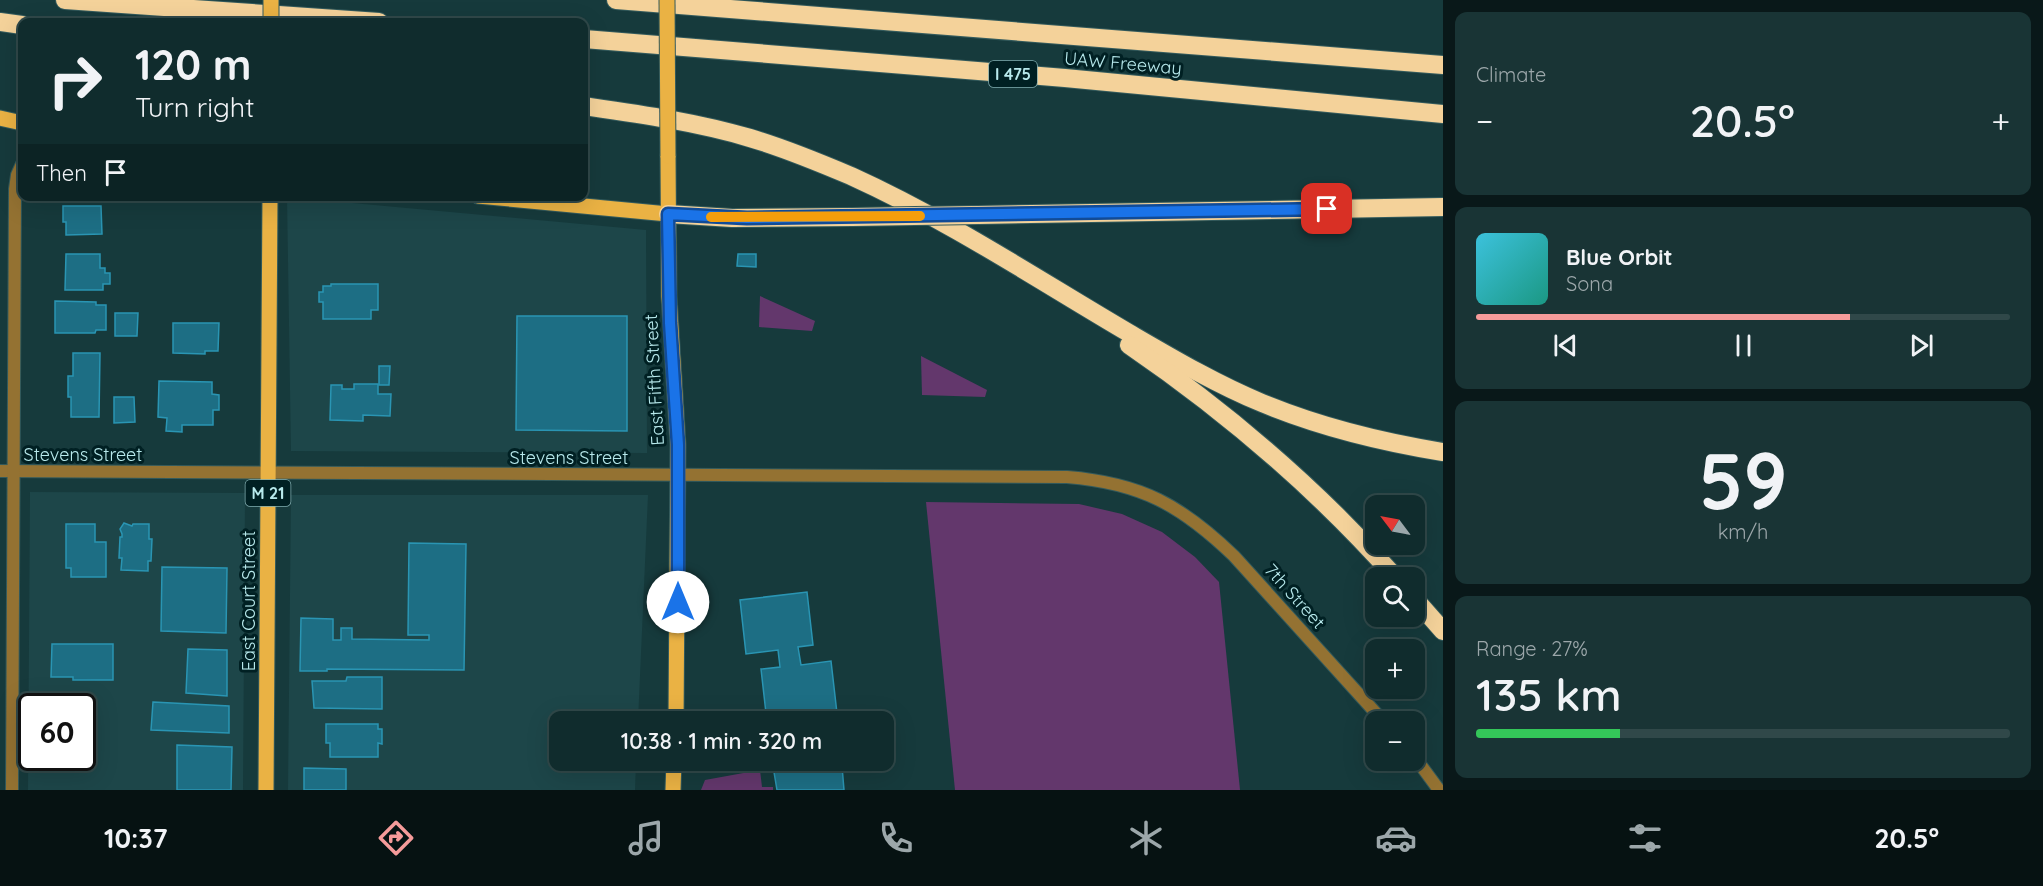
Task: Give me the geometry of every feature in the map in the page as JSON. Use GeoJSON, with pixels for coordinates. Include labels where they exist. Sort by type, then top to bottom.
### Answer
{"type":"FeatureCollection","features":[{"type":"Feature","properties":{"kind":"highway"},"geometry":{"type":"LineString","coordinates":[[65,0],[323,18]]}},
{"type":"Feature","properties":{"kind":"highway","name":"UAW Freeway"},"geometry":{"type":"LineString","coordinates":[[616,0],[1443,65]]}},
{"type":"Feature","properties":{"kind":"highway"},"geometry":{"type":"LineString","coordinates":[[0,22],[18,24]]}},
{"type":"Feature","properties":{"kind":"highway","name":"UAW Freeway"},"geometry":{"type":"LineString","coordinates":[[588,39],[1065,78],[1443,114]]}},
{"type":"Feature","properties":{"kind":"highway"},"geometry":{"type":"LineString","coordinates":[[588,107],[659,118],[751,138],[808,158],[852,177],[981,245],[1176,361],[1259,402],[1329,428],[1443,452]]}},
{"type":"Feature","properties":{"kind":"highway"},"geometry":{"type":"LineString","coordinates":[[668,214],[732,218],[852,217],[1443,207]]}},
{"type":"Feature","properties":{"kind":"highway"},"geometry":{"type":"LineString","coordinates":[[981,245],[1139,352],[1229,420],[1314,494],[1352,530],[1386,567]]}},
{"type":"Feature","properties":{"kind":"highway"},"geometry":{"type":"LineString","coordinates":[[1425,611],[1443,632]]}},
{"type":"Feature","properties":{"kind":"main road"},"geometry":{"type":"LineString","coordinates":[[271,0],[271,18]]}},
{"type":"Feature","properties":{"kind":"main road","name":"East Fifth Street"},"geometry":{"type":"LineString","coordinates":[[667,0],[670,323],[678,475],[676,711]]}},
{"type":"Feature","properties":{"kind":"main road"},"geometry":{"type":"LineString","coordinates":[[0,118],[18,122]]}},
{"type":"Feature","properties":{"kind":"main road","name":"East Court Street"},"geometry":{"type":"LineString","coordinates":[[266,790],[270,201]]}},
{"type":"Feature","properties":{"kind":"main road"},"geometry":{"type":"LineString","coordinates":[[531,201],[668,214]]}},
{"type":"Feature","properties":{"kind":"main road"},"geometry":{"type":"LineString","coordinates":[[673,790],[674,771]]}},
{"type":"Feature","properties":{"kind":"street"},"geometry":{"type":"LineString","coordinates":[[12,790],[7,471],[15,189],[18,174]]}},
{"type":"Feature","properties":{"kind":"street","name":"Stevens Street"},"geometry":{"type":"LineString","coordinates":[[7,471],[1067,477],[1098,480],[1128,487],[1170,505]]}},
{"type":"Feature","properties":{"kind":"street","name":"7th Street"},"geometry":{"type":"LineString","coordinates":[[1170,505],[1199,524],[1234,556],[1374,711]]}},
{"type":"Feature","properties":{"kind":"street"},"geometry":{"type":"LineString","coordinates":[[1425,771],[1439,790]]}},
{"type":"Feature","properties":{"kind":"shaded area"},"geometry":{"type":"Polygon","coordinates":[[[287,201],[331,201],[646,230],[647,453],[291,451],[287,201]]]}},
{"type":"Feature","properties":{"kind":"shaded area"},"geometry":{"type":"Polygon","coordinates":[[[760,296],[815,321],[812,331],[759,327],[760,296]]]}},
{"type":"Feature","properties":{"kind":"shaded area"},"geometry":{"type":"Polygon","coordinates":[[[921,356],[987,390],[985,397],[922,395],[921,356]]]}},
{"type":"Feature","properties":{"kind":"shaded area"},"geometry":{"type":"Polygon","coordinates":[[[30,492],[245,493],[243,790],[28,790],[28,771],[96,771],[96,693],[29,693],[30,492]]]}},
{"type":"Feature","properties":{"kind":"shaded area"},"geometry":{"type":"Polygon","coordinates":[[[291,495],[648,495],[638,711],[549,711],[549,771],[636,771],[635,790],[288,790],[291,495]]]}},
{"type":"Feature","properties":{"kind":"shaded area"},"geometry":{"type":"Polygon","coordinates":[[[926,502],[1079,504],[1122,514],[1162,532],[1195,557],[1219,582],[1240,790],[955,790],[926,502]]]}},
{"type":"Feature","properties":{"kind":"shaded area"},"geometry":{"type":"Polygon","coordinates":[[[760,771],[762,787],[773,787],[773,790],[701,790],[705,780],[760,771]]]}},
{"type":"Feature","properties":{"kind":"building"},"geometry":{"type":"Polygon","coordinates":[[[63,206],[101,206],[102,234],[66,235],[63,206]]]}},
{"type":"Feature","properties":{"kind":"building"},"geometry":{"type":"Polygon","coordinates":[[[66,254],[100,254],[100,268],[105,268],[105,273],[110,273],[110,284],[103,284],[103,290],[65,290],[66,254]]]}},
{"type":"Feature","properties":{"kind":"building"},"geometry":{"type":"Polygon","coordinates":[[[738,254],[756,254],[756,267],[737,266],[738,254]]]}},
{"type":"Feature","properties":{"kind":"building"},"geometry":{"type":"Polygon","coordinates":[[[331,284],[378,284],[378,310],[371,310],[371,319],[323,319],[323,302],[319,302],[319,292],[323,292],[323,286],[331,286],[331,284]]]}},
{"type":"Feature","properties":{"kind":"building"},"geometry":{"type":"Polygon","coordinates":[[[55,301],[96,302],[96,305],[106,305],[106,330],[96,330],[95,333],[55,333],[55,301]]]}},
{"type":"Feature","properties":{"kind":"building"},"geometry":{"type":"Polygon","coordinates":[[[115,313],[138,313],[137,336],[115,336],[115,313]]]}},
{"type":"Feature","properties":{"kind":"building"},"geometry":{"type":"Polygon","coordinates":[[[517,316],[627,316],[627,431],[516,430],[517,316]]]}},
{"type":"Feature","properties":{"kind":"building"},"geometry":{"type":"Polygon","coordinates":[[[173,323],[219,323],[218,351],[205,351],[205,354],[173,353],[173,323]]]}},
{"type":"Feature","properties":{"kind":"building"},"geometry":{"type":"Polygon","coordinates":[[[73,353],[100,353],[99,417],[71,417],[68,376],[73,376],[73,353]]]}},
{"type":"Feature","properties":{"kind":"building"},"geometry":{"type":"Polygon","coordinates":[[[379,366],[390,366],[389,385],[379,385],[379,366]]]}},
{"type":"Feature","properties":{"kind":"building"},"geometry":{"type":"Polygon","coordinates":[[[159,381],[212,382],[212,394],[219,395],[219,410],[213,410],[213,425],[182,425],[182,432],[166,431],[167,418],[158,417],[159,381]]]}},
{"type":"Feature","properties":{"kind":"building"},"geometry":{"type":"Polygon","coordinates":[[[354,384],[378,384],[378,394],[391,394],[390,416],[363,415],[363,421],[330,420],[331,385],[342,385],[342,389],[354,389],[354,384]]]}},
{"type":"Feature","properties":{"kind":"building"},"geometry":{"type":"Polygon","coordinates":[[[114,397],[134,397],[135,422],[114,423],[114,397]]]}},
{"type":"Feature","properties":{"kind":"building"},"geometry":{"type":"Polygon","coordinates":[[[124,523],[132,526],[133,524],[149,524],[149,539],[152,539],[148,571],[121,570],[122,558],[119,558],[122,534],[120,529],[124,523]]]}},
{"type":"Feature","properties":{"kind":"building"},"geometry":{"type":"Polygon","coordinates":[[[66,524],[95,524],[95,542],[106,542],[106,577],[71,577],[71,568],[66,568],[66,524]]]}},
{"type":"Feature","properties":{"kind":"building"},"geometry":{"type":"Polygon","coordinates":[[[409,543],[466,544],[464,670],[327,669],[327,671],[300,671],[301,618],[333,619],[333,640],[341,640],[341,628],[352,628],[352,639],[429,640],[429,635],[408,635],[409,543]]]}},
{"type":"Feature","properties":{"kind":"building"},"geometry":{"type":"Polygon","coordinates":[[[162,567],[227,568],[226,633],[161,631],[162,567]]]}},
{"type":"Feature","properties":{"kind":"building"},"geometry":{"type":"Polygon","coordinates":[[[807,592],[813,645],[798,647],[801,665],[831,661],[837,711],[766,711],[761,669],[780,667],[778,650],[746,654],[740,600],[807,592]]]}},
{"type":"Feature","properties":{"kind":"building"},"geometry":{"type":"Polygon","coordinates":[[[52,644],[113,644],[113,680],[73,680],[73,677],[51,677],[52,644]]]}},
{"type":"Feature","properties":{"kind":"building"},"geometry":{"type":"Polygon","coordinates":[[[188,649],[227,650],[227,696],[186,693],[188,649]]]}},
{"type":"Feature","properties":{"kind":"building"},"geometry":{"type":"Polygon","coordinates":[[[347,677],[382,677],[382,709],[314,708],[312,681],[346,681],[347,677]]]}},
{"type":"Feature","properties":{"kind":"building"},"geometry":{"type":"Polygon","coordinates":[[[153,702],[229,706],[229,733],[151,730],[153,702]]]}},
{"type":"Feature","properties":{"kind":"building"},"geometry":{"type":"Polygon","coordinates":[[[326,724],[378,724],[378,729],[382,729],[382,744],[378,743],[378,757],[330,757],[330,743],[326,743],[326,724]]]}},
{"type":"Feature","properties":{"kind":"building"},"geometry":{"type":"Polygon","coordinates":[[[177,745],[232,747],[231,790],[177,790],[177,745]]]}},
{"type":"Feature","properties":{"kind":"building"},"geometry":{"type":"Polygon","coordinates":[[[304,768],[346,769],[346,790],[304,790],[304,768]]]}},
{"type":"Feature","properties":{"kind":"building"},"geometry":{"type":"Polygon","coordinates":[[[774,771],[842,771],[844,790],[777,790],[774,771]]]}},
{"type":"Feature","properties":{"kind":"slow traffic"},"geometry":{"type":"LineString","coordinates":[[711,217],[920,216]]}},
{"type":"Feature","properties":{"kind":"route"},"geometry":{"type":"LineString","coordinates":[[678,602],[678,445],[671,352],[668,214],[747,218],[1327,209]]}}]}
